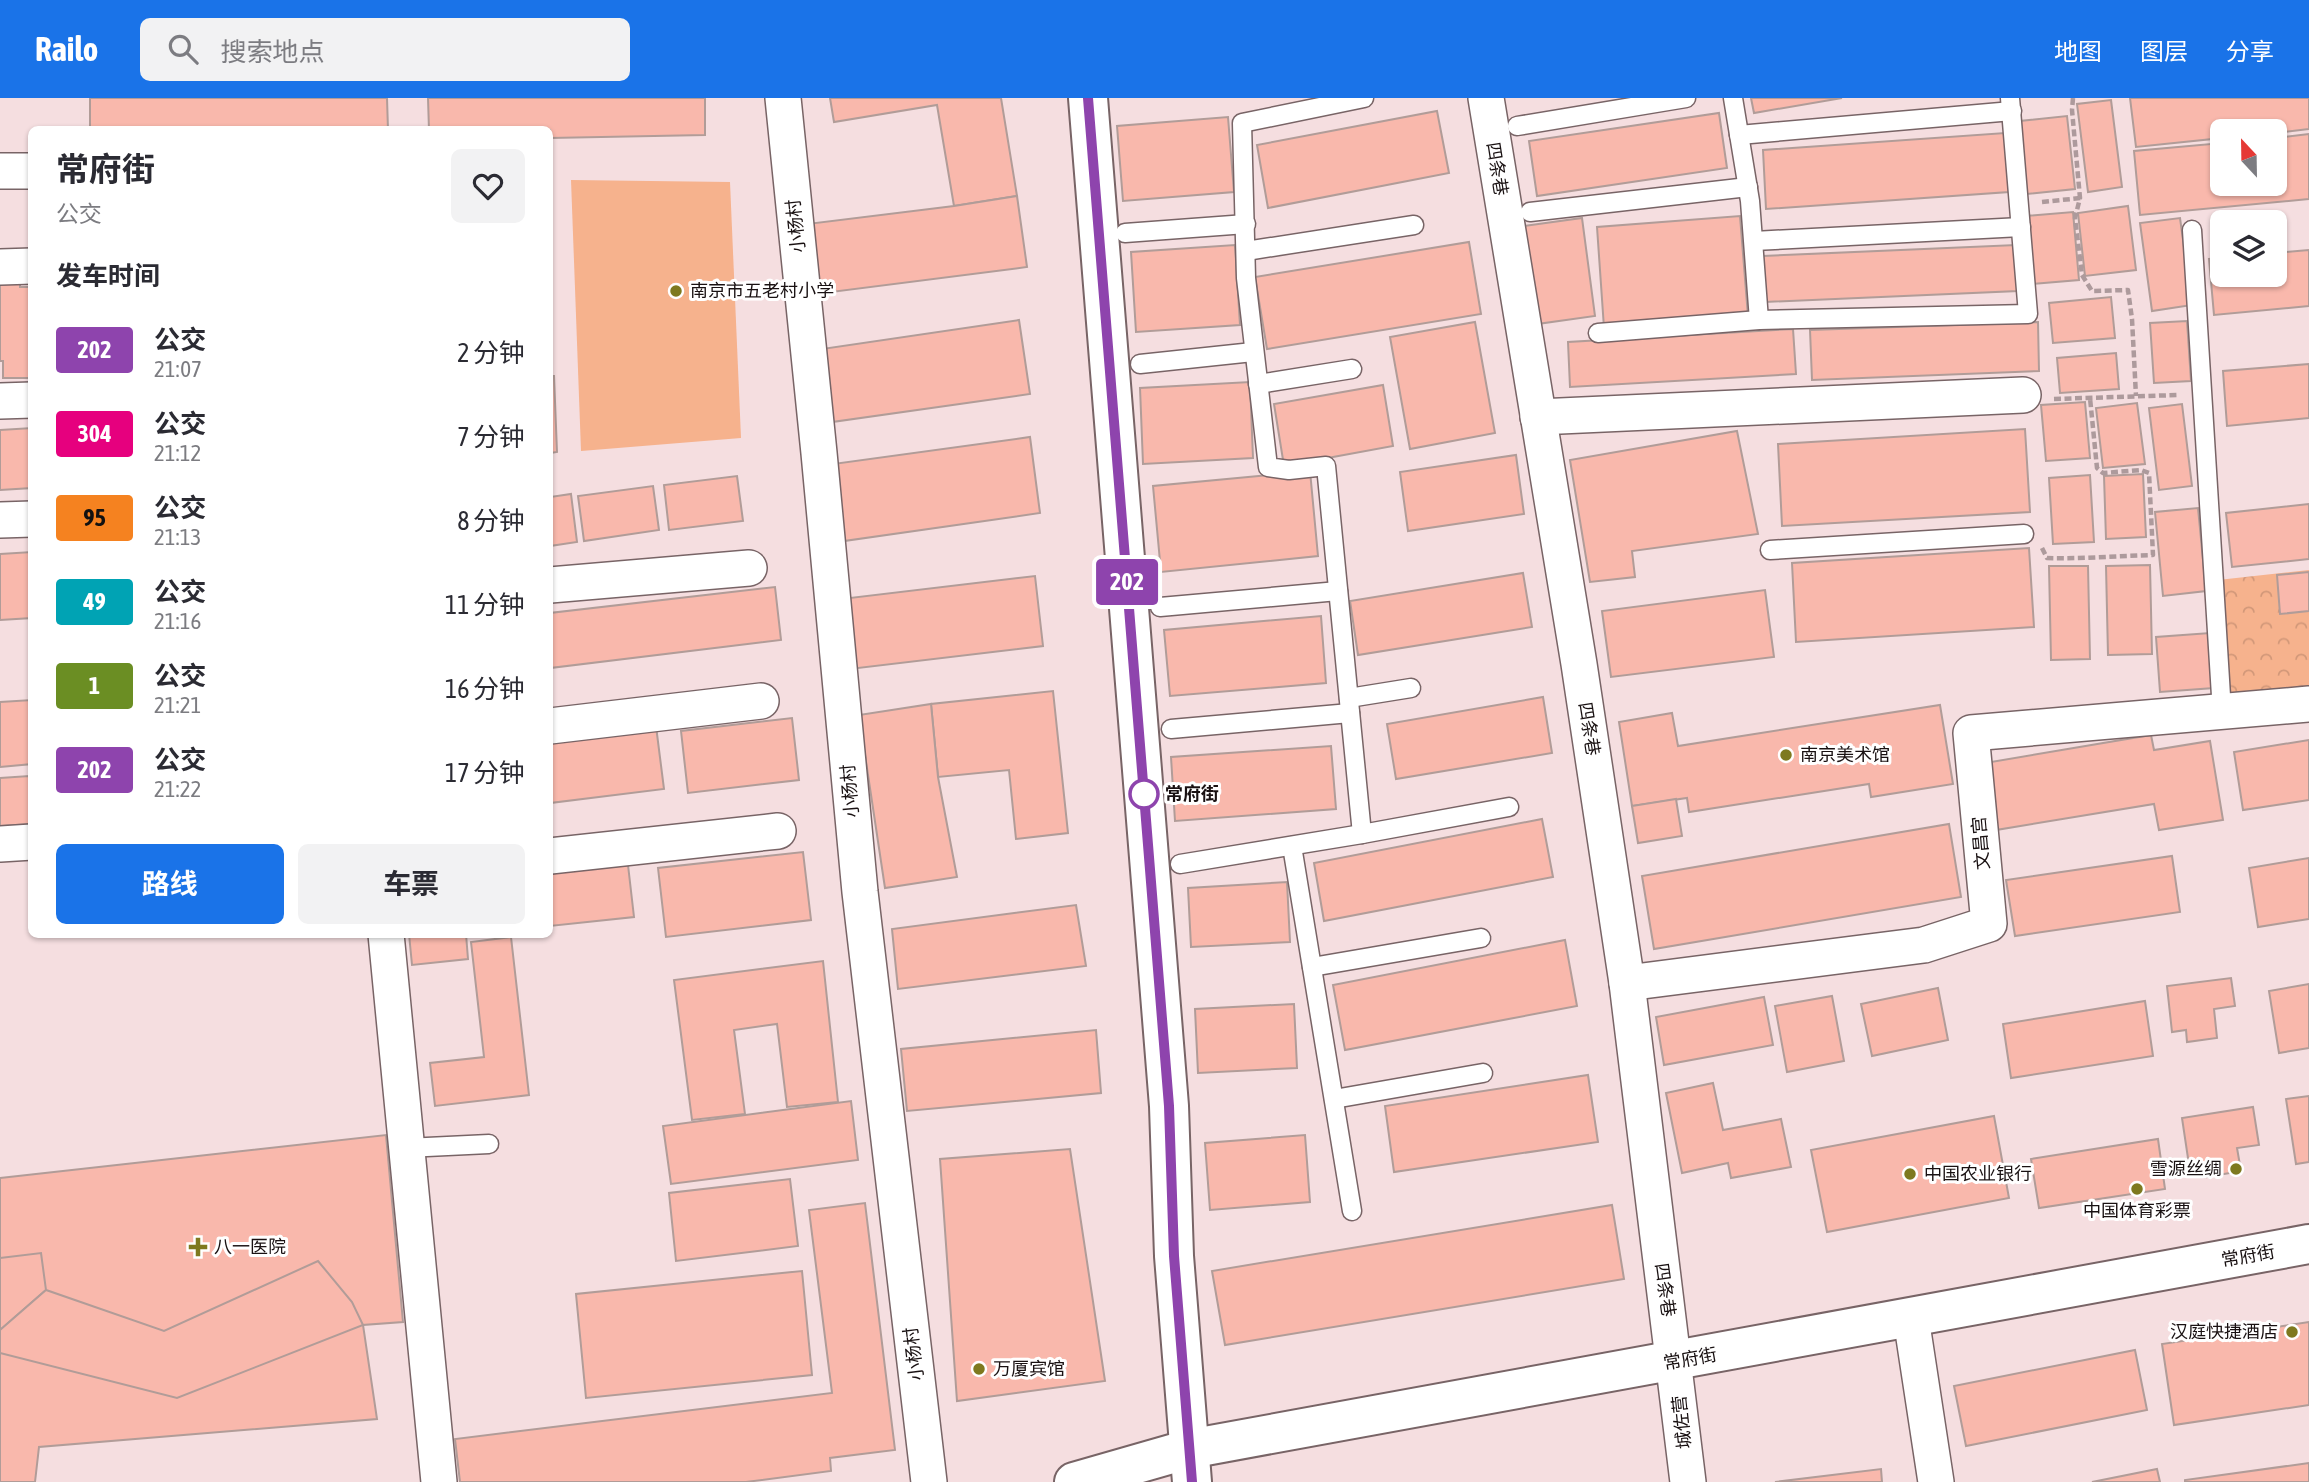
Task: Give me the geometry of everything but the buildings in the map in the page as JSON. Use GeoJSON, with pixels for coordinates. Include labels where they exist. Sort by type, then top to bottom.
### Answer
{"type":"FeatureCollection","features":[{"type":"Feature","properties":{"kind":"street","name":"小杨村"},"geometry":{"type":"LineString","coordinates":[[783,98],[860,892],[929,1482]]}},
{"type":"Feature","properties":{"kind":"street"},"geometry":{"type":"LineString","coordinates":[[1088,98],[1169,1106],[1174,1256],[1190,1465]]}},
{"type":"Feature","properties":{"kind":"street","name":"四条巷"},"geometry":{"type":"LineString","coordinates":[[1486,98],[1579,664],[1627,983],[1675,1362]]}},
{"type":"Feature","properties":{"kind":"street"},"geometry":{"type":"LineString","coordinates":[[0,171],[28,171]]}},
{"type":"Feature","properties":{"kind":"street"},"geometry":{"type":"LineString","coordinates":[[0,267],[28,266]]}},
{"type":"Feature","properties":{"kind":"street"},"geometry":{"type":"LineString","coordinates":[[1538,417],[2036,398]]}},
{"type":"Feature","properties":{"kind":"street"},"geometry":{"type":"LineString","coordinates":[[0,401],[28,400]]}},
{"type":"Feature","properties":{"kind":"street"},"geometry":{"type":"LineString","coordinates":[[0,520],[28,519]]}},
{"type":"Feature","properties":{"kind":"street"},"geometry":{"type":"LineString","coordinates":[[553,585],[748,568]]}},
{"type":"Feature","properties":{"kind":"street"},"geometry":{"type":"LineString","coordinates":[[553,726],[761,701]]}},
{"type":"Feature","properties":{"kind":"street","name":"文昌宫"},"geometry":{"type":"LineString","coordinates":[[1627,983],[1924,945],[1989,924],[1971,733],[2309,705]]}},
{"type":"Feature","properties":{"kind":"street"},"geometry":{"type":"LineString","coordinates":[[553,856],[778,831]]}},
{"type":"Feature","properties":{"kind":"street"},"geometry":{"type":"LineString","coordinates":[[0,844],[28,842]]}},
{"type":"Feature","properties":{"kind":"street"},"geometry":{"type":"LineString","coordinates":[[386,938],[439,1482]]}},
{"type":"Feature","properties":{"kind":"street","name":"常府街"},"geometry":{"type":"LineString","coordinates":[[1074,1482],[1190,1465],[1675,1362],[2309,1244]]}},
{"type":"Feature","properties":{"kind":"street"},"geometry":{"type":"LineString","coordinates":[[1912,1318],[1936,1482]]}},
{"type":"Feature","properties":{"kind":"street","name":"城佐营"},"geometry":{"type":"LineString","coordinates":[[1675,1362],[1688,1482]]}},
{"type":"Feature","properties":{"kind":"lane"},"geometry":{"type":"LineString","coordinates":[[1363,834],[1326,466],[1289,470],[1268,467],[1253,352],[1246,251],[1242,123],[1364,98]]}},
{"type":"Feature","properties":{"kind":"lane"},"geometry":{"type":"LineString","coordinates":[[1517,126],[1686,98]]}},
{"type":"Feature","properties":{"kind":"lane"},"geometry":{"type":"LineString","coordinates":[[1733,98],[1748,187],[1759,320]]}},
{"type":"Feature","properties":{"kind":"lane"},"geometry":{"type":"LineString","coordinates":[[1598,334],[1759,320],[2028,314],[2011,105],[1739,135]]}},
{"type":"Feature","properties":{"kind":"lane"},"geometry":{"type":"LineString","coordinates":[[1530,212],[1748,187]]}},
{"type":"Feature","properties":{"kind":"lane"},"geometry":{"type":"LineString","coordinates":[[1125,233],[1245,224]]}},
{"type":"Feature","properties":{"kind":"lane"},"geometry":{"type":"LineString","coordinates":[[1246,251],[1414,225]]}},
{"type":"Feature","properties":{"kind":"lane"},"geometry":{"type":"LineString","coordinates":[[1754,242],[2021,228]]}},
{"type":"Feature","properties":{"kind":"lane"},"geometry":{"type":"LineString","coordinates":[[2192,230],[2222,712]]}},
{"type":"Feature","properties":{"kind":"lane"},"geometry":{"type":"LineString","coordinates":[[1140,364],[1253,352]]}},
{"type":"Feature","properties":{"kind":"lane"},"geometry":{"type":"LineString","coordinates":[[1258,384],[1352,369]]}},
{"type":"Feature","properties":{"kind":"lane"},"geometry":{"type":"LineString","coordinates":[[1770,550],[2024,534]]}},
{"type":"Feature","properties":{"kind":"lane"},"geometry":{"type":"LineString","coordinates":[[1160,607],[1338,591]]}},
{"type":"Feature","properties":{"kind":"lane"},"geometry":{"type":"LineString","coordinates":[[1171,729],[1350,705],[1411,688]]}},
{"type":"Feature","properties":{"kind":"lane"},"geometry":{"type":"LineString","coordinates":[[1180,864],[1509,807]]}},
{"type":"Feature","properties":{"kind":"lane"},"geometry":{"type":"LineString","coordinates":[[1292,846],[1352,1211]]}},
{"type":"Feature","properties":{"kind":"lane"},"geometry":{"type":"LineString","coordinates":[[1312,967],[1481,938]]}},
{"type":"Feature","properties":{"kind":"lane"},"geometry":{"type":"LineString","coordinates":[[1334,1099],[1483,1073]]}},
{"type":"Feature","properties":{"kind":"lane"},"geometry":{"type":"LineString","coordinates":[[406,1148],[489,1144]]}},
{"type":"Feature","properties":{"kind":"path"},"geometry":{"type":"LineString","coordinates":[[2073,98],[2071,110],[2080,198],[2075,218],[2082,275],[2092,290],[2128,290],[2136,396]]}},
{"type":"Feature","properties":{"kind":"path"},"geometry":{"type":"LineString","coordinates":[[2020,204],[2080,198]]}},
{"type":"Feature","properties":{"kind":"path"},"geometry":{"type":"LineString","coordinates":[[2036,398],[2202,394]]}},
{"type":"Feature","properties":{"kind":"path"},"geometry":{"type":"LineString","coordinates":[[2024,534],[2040,544],[2048,558],[2153,555],[2149,473],[2141,470],[2103,473],[2096,468],[2090,398]]}},
{"type":"Feature","properties":{"kind":"green space"},"geometry":{"type":"Polygon","coordinates":[[[571,180],[730,182],[741,438],[581,451],[571,180]]]}},
{"type":"Feature","properties":{"kind":"green space"},"geometry":{"type":"Polygon","coordinates":[[[2309,570],[2309,695],[2229,702],[2218,580],[2309,570]]]}},
{"type":"Feature","properties":{"kind":"bus line","name":"202"},"geometry":{"type":"LineString","coordinates":[[1088,98],[1169,1106],[1174,1256],[1192,1482]]}},
{"type":"Feature","properties":{"kind":"place","name":"南京市五老村小学"},"geometry":{"type":"Point","coordinates":[676,291]}},
{"type":"Feature","properties":{"kind":"place","name":"南京美术馆"},"geometry":{"type":"Point","coordinates":[1786,755]}},
{"type":"Feature","properties":{"kind":"place","name":"常府街"},"geometry":{"type":"Point","coordinates":[1144,794]}},
{"type":"Feature","properties":{"kind":"place","name":"雪源丝绸"},"geometry":{"type":"Point","coordinates":[2236,1169]}},
{"type":"Feature","properties":{"kind":"place","name":"中国农业银行"},"geometry":{"type":"Point","coordinates":[1910,1174]}},
{"type":"Feature","properties":{"kind":"place","name":"中国体育彩票"},"geometry":{"type":"Point","coordinates":[2137,1189]}},
{"type":"Feature","properties":{"kind":"place","name":"八一医院"},"geometry":{"type":"Point","coordinates":[198,1247]}},
{"type":"Feature","properties":{"kind":"place","name":"汉庭快捷酒店"},"geometry":{"type":"Point","coordinates":[2292,1332]}},
{"type":"Feature","properties":{"kind":"place","name":"万厦宾馆"},"geometry":{"type":"Point","coordinates":[979,1369]}}]}
